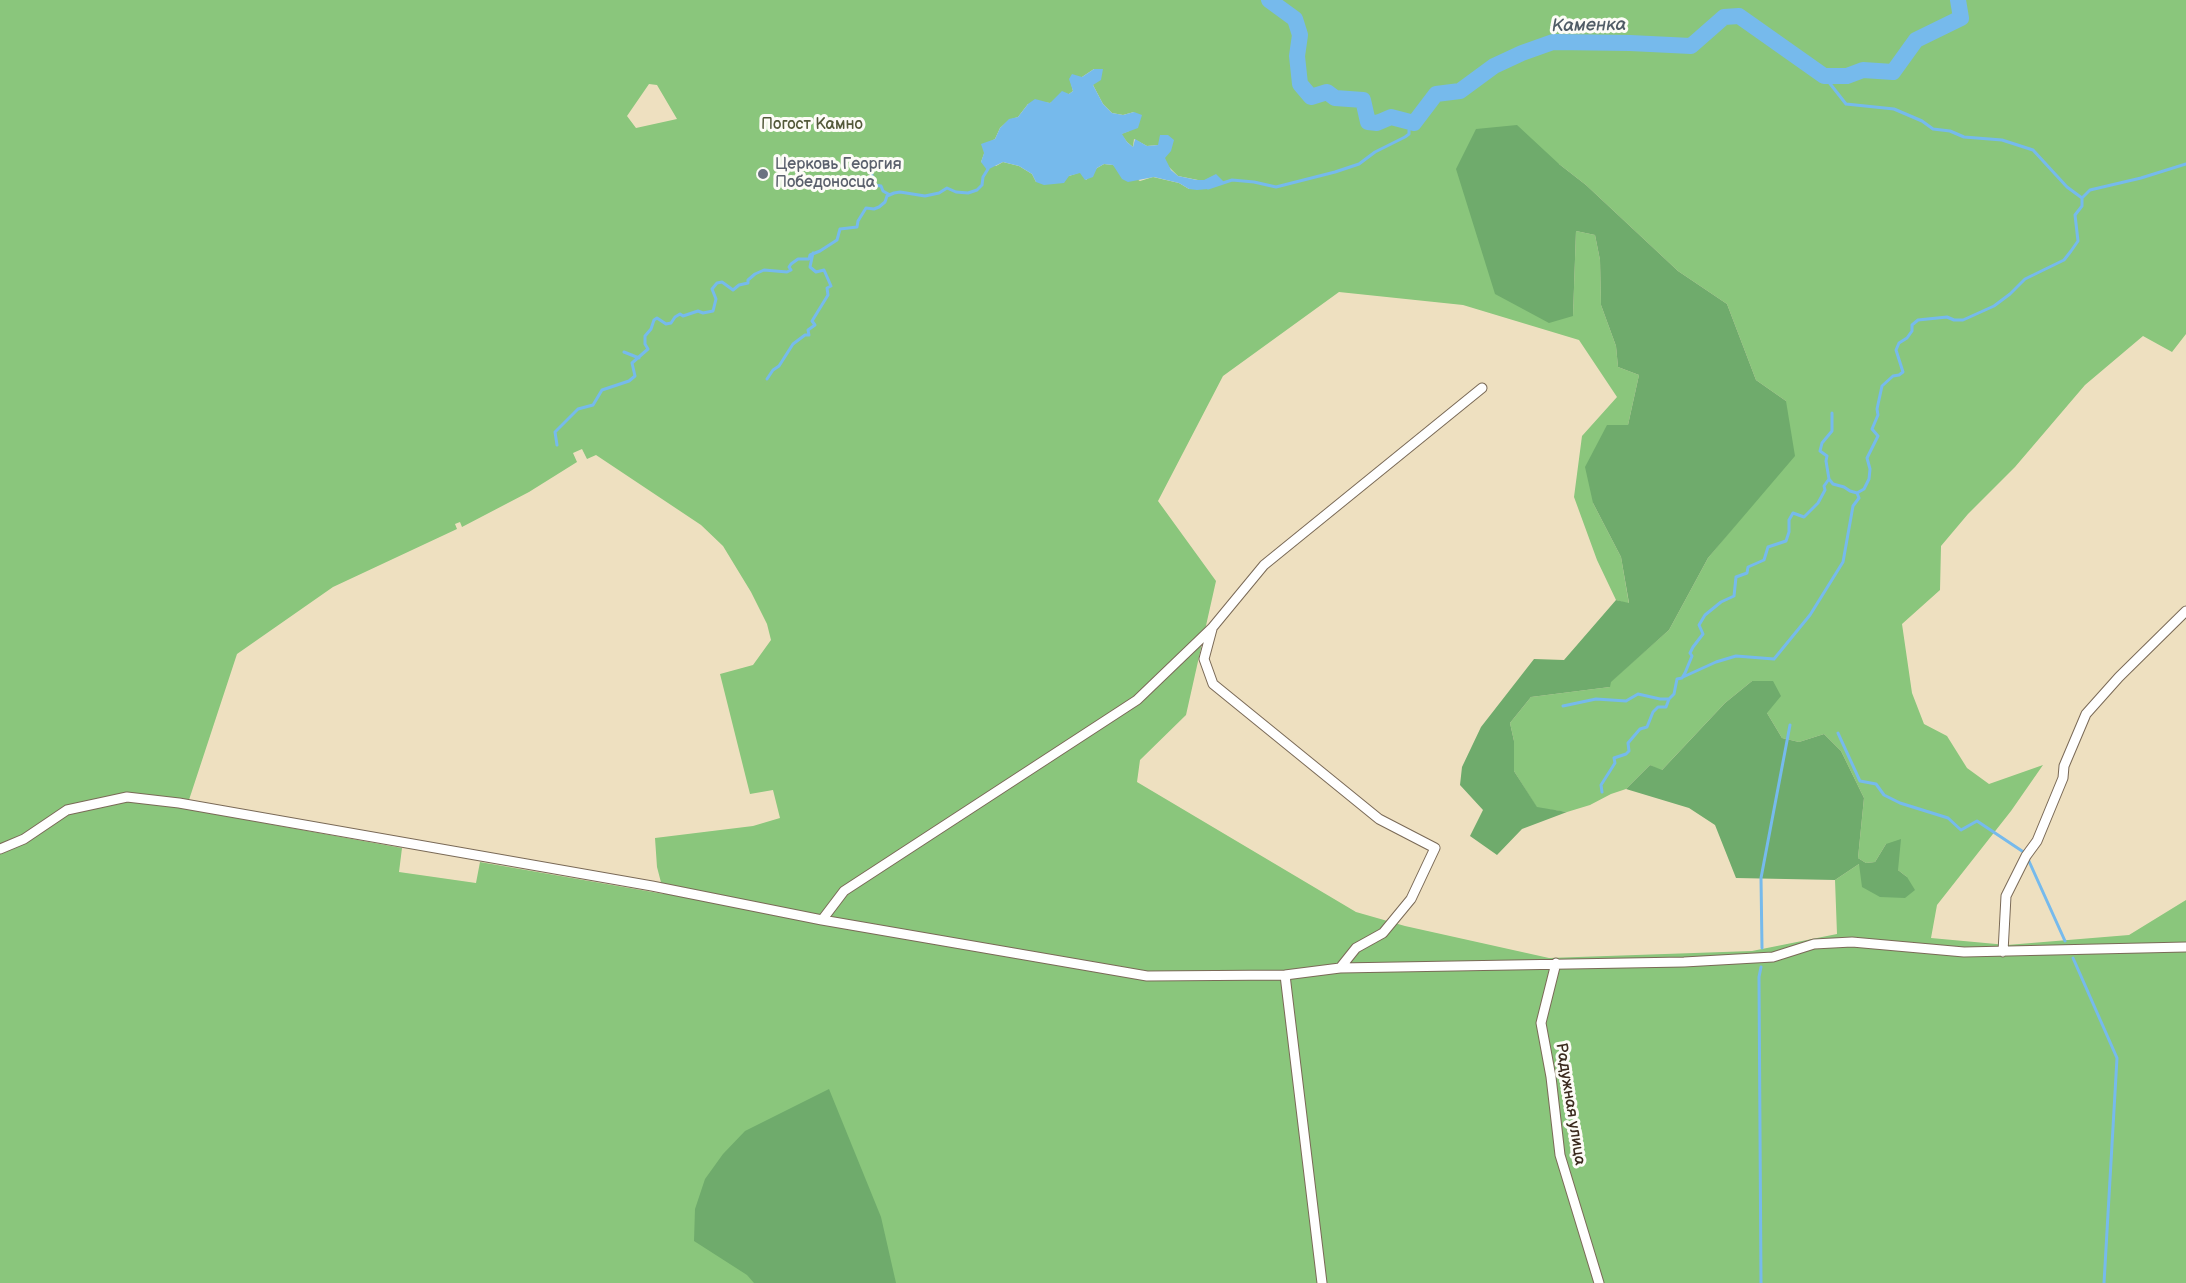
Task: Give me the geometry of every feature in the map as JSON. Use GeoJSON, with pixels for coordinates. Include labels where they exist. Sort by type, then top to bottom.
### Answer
{"type":"FeatureCollection","features":[{"type":"Feature","properties":{"kind":"street"},"geometry":{"type":"LineString","coordinates":[[822,920],[844,891],[1137,700],[1212,628],[1263,565],[1482,388]]}},
{"type":"Feature","properties":{"kind":"street"},"geometry":{"type":"LineString","coordinates":[[2003,952],[2006,896],[2026,856],[2037,841],[2062,778],[2064,766],[2086,714],[2119,677],[2186,611]]}},
{"type":"Feature","properties":{"kind":"street"},"geometry":{"type":"LineString","coordinates":[[1212,628],[1204,659],[1213,684],[1379,819],[1435,848],[1411,899],[1383,933],[1356,948],[1340,968]]}},
{"type":"Feature","properties":{"kind":"street"},"geometry":{"type":"LineString","coordinates":[[0,849],[24,839],[67,810],[127,797],[178,803],[629,882],[822,920],[1147,976],[1285,975],[1340,968],[1684,962],[1773,957],[1815,944],[1852,942],[1964,952],[2186,947]]}},
{"type":"Feature","properties":{"kind":"street","name":"Радужная улица"},"geometry":{"type":"LineString","coordinates":[[1556,963],[1540,1023],[1551,1077],[1560,1155],[1599,1283]]}},
{"type":"Feature","properties":{"kind":"street"},"geometry":{"type":"LineString","coordinates":[[1285,975],[1322,1283]]}},
{"type":"Feature","properties":{"kind":"green space","name":"Погост Камно"},"geometry":{"type":"Polygon","coordinates":[[[0,0],[2186,0],[2186,334],[2172,352],[2143,336],[2085,385],[2015,467],[1968,514],[1941,546],[1940,590],[1902,624],[1912,693],[1924,724],[1947,736],[1967,768],[1989,784],[2043,765],[2011,811],[1937,905],[1931,938],[2007,945],[2129,935],[2186,900],[2186,1283],[0,1283],[0,0]],[[1094,69],[1082,77],[1070,79],[1073,91],[1069,94],[1050,103],[1028,104],[1018,117],[1009,120],[1000,128],[995,139],[988,143],[981,162],[996,166],[1003,162],[1019,166],[1032,174],[1036,182],[1081,172],[1086,180],[1104,164],[1113,165],[1140,181],[1153,177],[1179,183],[1189,189],[1208,189],[1218,184],[1178,176],[1168,166],[1158,145],[1147,146],[1134,139],[1133,147],[1121,134],[1129,131],[1134,112],[1123,115],[1112,113],[1103,104],[1093,85],[1094,69]],[[649,84],[627,116],[636,128],[677,119],[657,85],[649,84]],[[1559,164],[1573,316],[1576,231],[1595,235],[1600,260],[1601,305],[1616,346],[1618,367],[1639,375],[1628,425],[1593,503],[1621,557],[1629,604],[1616,600],[1597,560],[1574,497],[1582,436],[1617,397],[1579,340],[1463,305],[1339,292],[1223,376],[1158,501],[1216,581],[1186,715],[1140,760],[1137,782],[1356,912],[1405,926],[1549,958],[1752,951],[1837,934],[1835,880],[1859,864],[1907,877],[1898,870],[1886,844],[1875,862],[1866,863],[1858,858],[1864,798],[1841,751],[1824,734],[1799,742],[1782,738],[1752,681],[1725,703],[1661,771],[1650,765],[1626,789],[1590,805],[1567,812],[1537,808],[1514,771],[1514,741],[1510,723],[1531,697],[1610,687],[1610,682],[1669,630],[1708,558],[1741,518],[1786,401],[1756,380],[1727,304],[1678,271],[1586,185],[1559,164]],[[582,449],[573,453],[577,462],[529,492],[462,527],[460,522],[455,524],[457,529],[333,587],[237,654],[186,809],[402,848],[399,872],[476,883],[480,862],[664,894],[657,867],[655,838],[753,826],[780,818],[773,790],[750,794],[720,674],[753,665],[771,640],[767,624],[751,592],[723,546],[701,525],[596,455],[587,459],[582,449]]]}},
{"type":"Feature","properties":{"kind":"green space"},"geometry":{"type":"Polygon","coordinates":[[[1517,125],[1559,164],[1586,185],[1678,271],[1727,304],[1756,380],[1786,401],[1795,456],[1708,558],[1669,630],[1611,682],[1610,687],[1531,697],[1510,723],[1514,741],[1514,771],[1537,807],[1567,812],[1522,829],[1497,855],[1470,836],[1483,810],[1460,785],[1462,767],[1481,727],[1534,659],[1564,660],[1616,600],[1629,603],[1621,557],[1593,503],[1585,467],[1607,425],[1628,425],[1639,375],[1618,367],[1616,346],[1601,305],[1600,260],[1595,235],[1576,231],[1573,316],[1549,323],[1495,294],[1456,169],[1476,129],[1517,125]]]}},
{"type":"Feature","properties":{"kind":"green space"},"geometry":{"type":"Polygon","coordinates":[[[1752,681],[1773,681],[1781,696],[1767,713],[1782,738],[1799,742],[1824,734],[1841,751],[1864,798],[1858,858],[1866,863],[1875,862],[1886,844],[1901,839],[1898,870],[1907,877],[1915,890],[1905,898],[1880,897],[1862,887],[1859,864],[1835,880],[1736,878],[1715,825],[1689,808],[1626,789],[1650,765],[1662,770],[1725,703],[1752,681]]]}},
{"type":"Feature","properties":{"kind":"green space"},"geometry":{"type":"Polygon","coordinates":[[[829,1089],[881,1217],[896,1283],[754,1283],[747,1275],[694,1241],[695,1209],[705,1179],[723,1154],[745,1131],[829,1089]]]}},
{"type":"Feature","properties":{"kind":"water"},"geometry":{"type":"Polygon","coordinates":[[[1094,69],[1103,69],[1101,80],[1093,85],[1103,104],[1112,113],[1123,115],[1134,112],[1142,115],[1138,128],[1122,134],[1127,142],[1133,147],[1135,139],[1147,146],[1158,145],[1160,135],[1168,135],[1174,140],[1171,151],[1165,158],[1171,170],[1178,176],[1204,180],[1216,174],[1224,182],[1208,189],[1197,190],[1154,177],[1128,182],[1122,179],[1113,165],[1104,164],[1097,168],[1093,177],[1085,180],[1080,173],[1069,176],[1064,183],[1044,185],[1036,182],[1032,174],[1019,166],[1003,162],[987,170],[981,162],[984,153],[981,144],[995,139],[1000,128],[1009,119],[1018,117],[1035,99],[1050,103],[1062,91],[1069,94],[1073,91],[1069,79],[1072,74],[1082,77],[1094,69]]]}},
{"type":"Feature","properties":{"kind":"waterway","name":"Каменка"},"geometry":{"type":"LineString","coordinates":[[1269,0],[1295,19],[1300,35],[1297,56],[1300,84],[1311,97],[1327,92],[1335,98],[1363,100],[1368,122],[1377,123],[1391,117],[1414,123],[1436,94],[1460,91],[1494,66],[1553,42],[1691,46],[1724,17],[1739,16],[1824,76],[1847,76],[1863,70],[1893,72],[1916,40],[1961,18],[1958,0]]}},
{"type":"Feature","properties":{"kind":"waterway"},"geometry":{"type":"LineString","coordinates":[[1824,76],[1846,104],[1894,109],[1922,121],[1933,129],[1950,131],[1964,137],[2002,140],[2033,150],[2067,187],[2082,198]]}},
{"type":"Feature","properties":{"kind":"waterway"},"geometry":{"type":"LineString","coordinates":[[1208,188],[1232,180],[1276,187],[1335,172],[1359,164],[1375,152],[1405,137],[1414,123]]}},
{"type":"Feature","properties":{"kind":"waterway"},"geometry":{"type":"LineString","coordinates":[[1829,479],[1833,484],[1850,491],[1857,493],[1864,489],[1869,479],[1870,469],[1867,458],[1878,436],[1872,429],[1878,415],[1877,409],[1882,386],[1893,376],[1903,372],[1896,350],[1899,343],[1912,331],[1912,325],[1918,320],[1947,317],[1963,320],[1994,306],[2025,279],[2064,260],[2078,241],[2075,215],[2082,206],[2082,198],[2090,190],[2186,164]]}},
{"type":"Feature","properties":{"kind":"waterway"},"geometry":{"type":"LineString","coordinates":[[557,445],[555,432],[578,409],[593,405],[602,390],[629,381],[635,376],[632,363],[648,349],[645,336],[657,318],[666,324],[671,323],[680,314],[683,316],[698,311],[703,313],[713,311],[716,299],[712,289],[717,283],[722,282],[733,290],[739,285],[748,283],[748,280],[755,274],[764,270],[787,272],[791,270],[789,267],[798,259],[809,259],[810,255],[837,240],[840,229],[857,227],[866,208],[879,207],[885,202],[887,196],[900,192],[925,196],[939,193],[947,188],[956,192],[968,193],[977,190],[982,185],[983,177],[988,169]]}},
{"type":"Feature","properties":{"kind":"waterway"},"geometry":{"type":"LineString","coordinates":[[873,179],[875,185],[881,186],[883,191],[890,195]]}},
{"type":"Feature","properties":{"kind":"waterway"},"geometry":{"type":"LineString","coordinates":[[767,379],[779,366],[793,344],[805,335],[809,335],[808,330],[815,325],[812,321],[828,295],[827,288],[831,286],[824,270],[816,272],[810,267],[813,253]]}},
{"type":"Feature","properties":{"kind":"waterway"},"geometry":{"type":"LineString","coordinates":[[624,352],[639,358]]}},
{"type":"Feature","properties":{"kind":"waterway"},"geometry":{"type":"LineString","coordinates":[[1602,792],[1601,785],[1615,763],[1614,758],[1629,751],[1628,743],[1640,729],[1647,727],[1653,712],[1658,707],[1666,707],[1674,694],[1677,679],[1682,678],[1685,673],[1692,656],[1690,653],[1703,634],[1699,625],[1705,615],[1721,602],[1734,596],[1736,577],[1747,573],[1748,567],[1764,560],[1768,547],[1786,541],[1789,520],[1793,513],[1804,517],[1818,503],[1829,479],[1827,456],[1820,451],[1822,443],[1832,431],[1832,413]]}},
{"type":"Feature","properties":{"kind":"waterway"},"geometry":{"type":"LineString","coordinates":[[1683,677],[1736,656],[1774,659],[1810,615],[1843,562],[1853,506],[1859,498],[1857,493]]}},
{"type":"Feature","properties":{"kind":"waterway"},"geometry":{"type":"LineString","coordinates":[[1563,706],[1596,699],[1626,701],[1638,694],[1668,699]]}},
{"type":"Feature","properties":{"kind":"waterway"},"geometry":{"type":"LineString","coordinates":[[1762,948],[1761,878],[1790,725]]}},
{"type":"Feature","properties":{"kind":"waterway"},"geometry":{"type":"LineString","coordinates":[[1838,733],[1860,781],[1876,784],[1884,795],[1900,803],[1948,818],[1961,830],[1977,821],[2025,853]]}},
{"type":"Feature","properties":{"kind":"waterway"},"geometry":{"type":"LineString","coordinates":[[2028,859],[2065,941]]}},
{"type":"Feature","properties":{"kind":"waterway"},"geometry":{"type":"LineString","coordinates":[[2073,958],[2117,1058],[2104,1283]]}},
{"type":"Feature","properties":{"kind":"waterway"},"geometry":{"type":"LineString","coordinates":[[1761,967],[1759,977],[1761,1283]]}},
{"type":"Feature","properties":{"kind":"place","name":"Церковь Георгия Победоносца"},"geometry":{"type":"Point","coordinates":[763,174]}}]}
